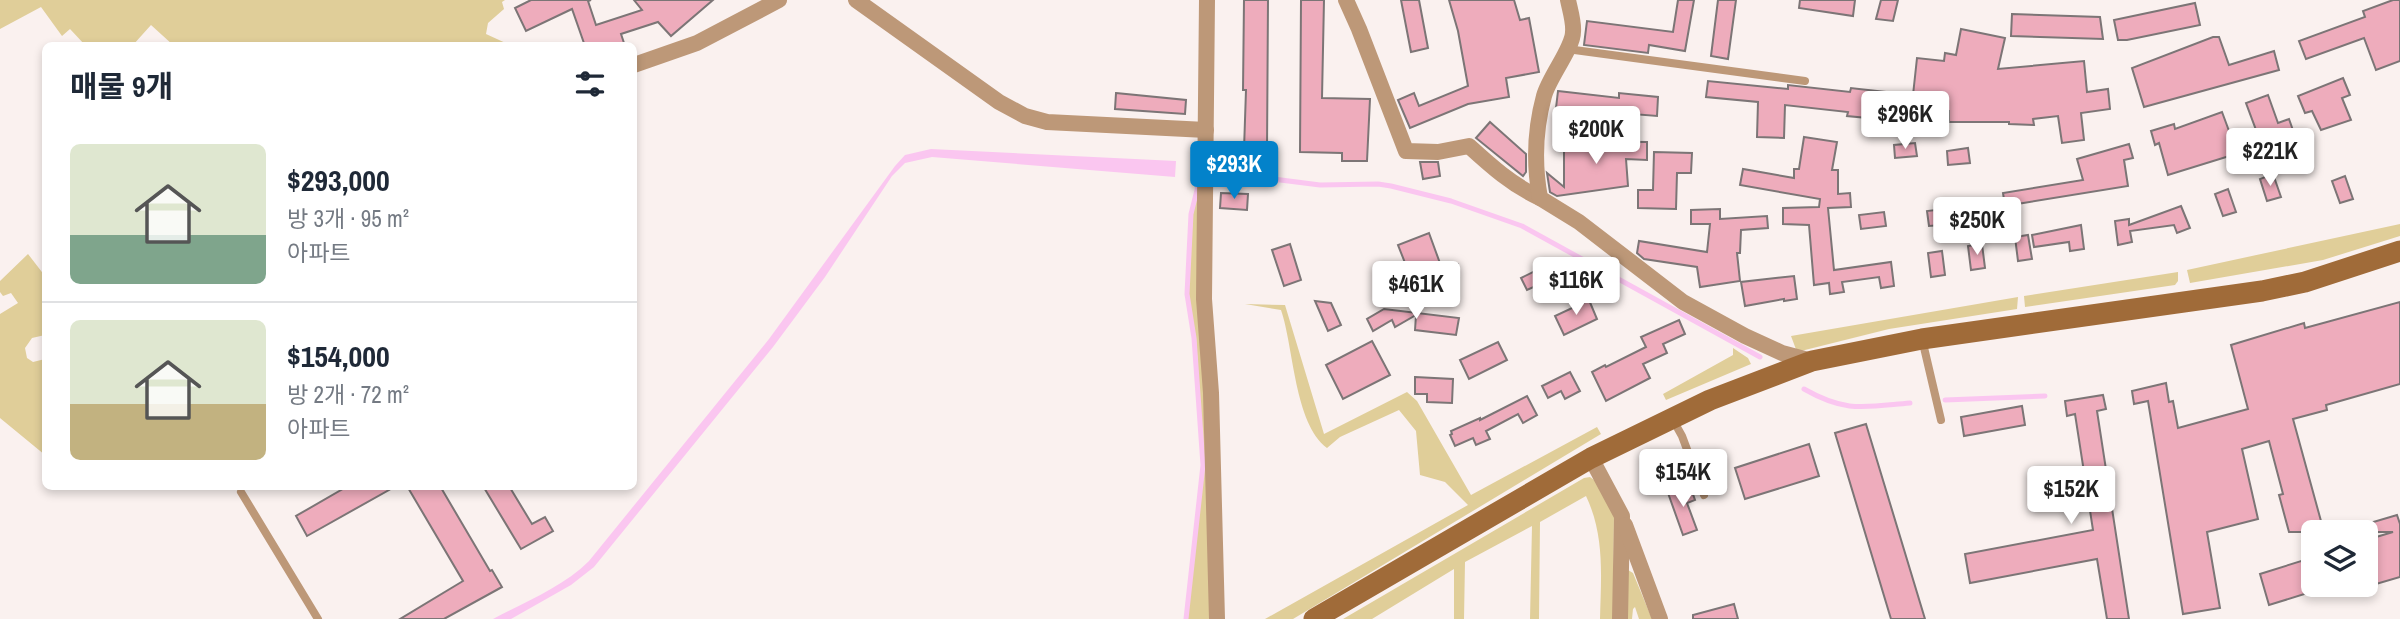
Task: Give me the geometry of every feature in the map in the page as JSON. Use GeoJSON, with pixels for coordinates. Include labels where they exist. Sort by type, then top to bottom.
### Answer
{"type":"FeatureCollection","features":[{"type":"Feature","properties":{"kind":"main road"},"geometry":{"type":"LineString","coordinates":[[1314,619],[1591,458],[1672,418],[1812,361],[1922,339],[2262,291],[2305,282],[2400,251]]}},
{"type":"Feature","properties":{"kind":"street"},"geometry":{"type":"LineString","coordinates":[[637,64],[697,43],[779,0]]}},
{"type":"Feature","properties":{"kind":"street"},"geometry":{"type":"LineString","coordinates":[[856,0],[999,102],[1025,116],[1047,122],[1206,130]]}},
{"type":"Feature","properties":{"kind":"street"},"geometry":{"type":"LineString","coordinates":[[1208,0],[1204,299],[1211,393],[1217,619]]}},
{"type":"Feature","properties":{"kind":"street"},"geometry":{"type":"LineString","coordinates":[[1346,0],[1405,151],[1438,152],[1469,146],[1499,174],[1579,222],[1683,302],[1782,353],[1812,361]]}},
{"type":"Feature","properties":{"kind":"street"},"geometry":{"type":"LineString","coordinates":[[1540,198],[1536,143],[1538,124],[1548,84],[1574,34],[1568,0]]}},
{"type":"Feature","properties":{"kind":"street"},"geometry":{"type":"LineString","coordinates":[[1591,458],[1622,516],[1660,619]]}},
{"type":"Feature","properties":{"kind":"street"},"geometry":{"type":"LineString","coordinates":[[1620,619],[1622,516]]}},
{"type":"Feature","properties":{"kind":"lane"},"geometry":{"type":"LineString","coordinates":[[1567,49],[1805,81]]}},
{"type":"Feature","properties":{"kind":"lane"},"geometry":{"type":"LineString","coordinates":[[1922,339],[1941,420]]}},
{"type":"Feature","properties":{"kind":"lane"},"geometry":{"type":"LineString","coordinates":[[1672,418],[1682,436],[1704,495]]}},
{"type":"Feature","properties":{"kind":"lane"},"geometry":{"type":"LineString","coordinates":[[241,492],[318,619]]}},
{"type":"Feature","properties":{"kind":"shaded area"},"geometry":{"type":"Polygon","coordinates":[[[0,0],[505,0],[502,2],[504,9],[488,23],[486,34],[503,42],[170,42],[151,25],[136,42],[82,42],[70,29],[62,36],[41,7],[0,29],[0,0]]]}},
{"type":"Feature","properties":{"kind":"shaded area"},"geometry":{"type":"Polygon","coordinates":[[[1196,148],[1199,149],[1215,619],[1187,619],[1204,465],[1196,338],[1188,293],[1193,214],[1199,187],[1196,148]]]}},
{"type":"Feature","properties":{"kind":"shaded area"},"geometry":{"type":"Polygon","coordinates":[[[931,149],[1176,161],[1175,177],[932,157],[905,163],[892,176],[825,277],[773,347],[594,567],[571,585],[511,619],[493,619],[556,586],[589,561],[769,339],[895,166],[905,155],[931,149]]]}},
{"type":"Feature","properties":{"kind":"shaded area"},"geometry":{"type":"Polygon","coordinates":[[[2400,224],[2400,236],[2323,260],[2190,283],[2187,270],[2400,224]]]}},
{"type":"Feature","properties":{"kind":"shaded area"},"geometry":{"type":"Polygon","coordinates":[[[28,254],[42,272],[42,336],[32,338],[25,348],[27,358],[33,362],[42,360],[42,453],[0,418],[0,314],[18,303],[11,293],[3,296],[0,292],[0,281],[28,254]]]}},
{"type":"Feature","properties":{"kind":"shaded area"},"geometry":{"type":"Polygon","coordinates":[[[2178,272],[2175,285],[2025,307],[2024,296],[2178,272]]]}},
{"type":"Feature","properties":{"kind":"shaded area"},"geometry":{"type":"Polygon","coordinates":[[[2018,297],[2017,309],[1889,329],[1797,352],[1791,336],[2018,297]]]}},
{"type":"Feature","properties":{"kind":"shaded area"},"geometry":{"type":"Polygon","coordinates":[[[1245,304],[1285,305],[1324,434],[1407,392],[1417,401],[1471,495],[1597,427],[1601,434],[1293,619],[1265,619],[1468,505],[1445,482],[1420,475],[1416,431],[1399,410],[1340,437],[1327,448],[1316,436],[1301,403],[1281,310],[1245,304]]]}},
{"type":"Feature","properties":{"kind":"shaded area"},"geometry":{"type":"Polygon","coordinates":[[[1733,348],[1748,358],[1751,364],[1666,400],[1663,394],[1733,355],[1733,348]]]}},
{"type":"Feature","properties":{"kind":"shaded area"},"geometry":{"type":"Polygon","coordinates":[[[1590,477],[1597,482],[1614,513],[1613,619],[1600,619],[1599,541],[1586,496],[1540,522],[1539,619],[1530,619],[1532,526],[1465,562],[1464,619],[1454,619],[1454,569],[1372,619],[1343,619],[1584,478],[1590,477]]]}},
{"type":"Feature","properties":{"kind":"shaded area"},"geometry":{"type":"Polygon","coordinates":[[[1628,570],[1633,573],[1652,619],[1639,619],[1635,607],[1632,619],[1624,619],[1628,570]]]}},
{"type":"Feature","properties":{"kind":"building"},"geometry":{"type":"Polygon","coordinates":[[[531,0],[591,0],[588,1],[596,25],[642,10],[634,0],[713,0],[671,36],[658,22],[621,34],[624,42],[584,42],[572,9],[526,31],[515,8],[531,0]]]}},
{"type":"Feature","properties":{"kind":"building"},"geometry":{"type":"Polygon","coordinates":[[[1244,0],[1268,0],[1267,151],[1244,150],[1244,0]]]}},
{"type":"Feature","properties":{"kind":"building"},"geometry":{"type":"Polygon","coordinates":[[[1301,0],[1324,0],[1322,98],[1370,99],[1367,161],[1342,161],[1342,153],[1300,152],[1301,0]]]}},
{"type":"Feature","properties":{"kind":"building"},"geometry":{"type":"Polygon","coordinates":[[[1401,0],[1419,0],[1428,48],[1411,52],[1401,0]]]}},
{"type":"Feature","properties":{"kind":"building"},"geometry":{"type":"Polygon","coordinates":[[[1449,0],[1514,0],[1520,20],[1529,18],[1539,72],[1506,78],[1509,97],[1468,104],[1410,128],[1398,100],[1414,93],[1419,106],[1468,86],[1458,31],[1449,0]]]}},
{"type":"Feature","properties":{"kind":"building"},"geometry":{"type":"Polygon","coordinates":[[[1678,0],[1694,0],[1685,51],[1649,45],[1648,53],[1584,45],[1587,21],[1673,32],[1678,0]]]}},
{"type":"Feature","properties":{"kind":"building"},"geometry":{"type":"Polygon","coordinates":[[[1718,0],[1736,0],[1728,59],[1711,56],[1718,0]]]}},
{"type":"Feature","properties":{"kind":"building"},"geometry":{"type":"Polygon","coordinates":[[[1800,0],[1855,0],[1853,16],[1799,8],[1800,0]]]}},
{"type":"Feature","properties":{"kind":"building"},"geometry":{"type":"Polygon","coordinates":[[[1881,0],[1898,0],[1893,21],[1876,19],[1881,0]]]}},
{"type":"Feature","properties":{"kind":"building"},"geometry":{"type":"Polygon","coordinates":[[[2400,0],[2400,61],[2376,70],[2364,38],[2306,59],[2299,41],[2365,17],[2363,11],[2400,0]]]}},
{"type":"Feature","properties":{"kind":"building"},"geometry":{"type":"Polygon","coordinates":[[[2195,3],[2200,25],[2118,40],[2114,20],[2195,3]]]}},
{"type":"Feature","properties":{"kind":"building"},"geometry":{"type":"Polygon","coordinates":[[[2012,14],[2100,17],[2103,39],[2011,36],[2012,14]]]}},
{"type":"Feature","properties":{"kind":"building"},"geometry":{"type":"Polygon","coordinates":[[[1961,29],[2005,38],[1998,69],[2084,61],[2087,92],[2108,89],[2110,109],[2081,113],[2084,140],[2062,143],[2058,116],[2033,119],[2034,125],[2009,122],[1949,122],[1949,111],[1901,107],[1899,121],[1847,116],[1848,112],[1785,105],[1784,138],[1757,137],[1758,102],[1706,97],[1708,81],[1788,89],[1788,85],[1850,92],[1851,88],[1913,95],[1917,58],[1944,61],[1945,53],[1956,55],[1961,29]]]}},
{"type":"Feature","properties":{"kind":"building"},"geometry":{"type":"Polygon","coordinates":[[[2219,37],[2229,65],[2274,51],[2279,70],[2144,107],[2132,68],[2219,37]]]}},
{"type":"Feature","properties":{"kind":"building"},"geometry":{"type":"Polygon","coordinates":[[[2343,78],[2350,95],[2342,98],[2351,120],[2321,130],[2312,111],[2305,113],[2298,96],[2343,78]]]}},
{"type":"Feature","properties":{"kind":"building"},"geometry":{"type":"Polygon","coordinates":[[[1558,91],[1619,98],[1619,93],[1658,97],[1657,116],[1556,108],[1558,91]]]}},
{"type":"Feature","properties":{"kind":"building"},"geometry":{"type":"Polygon","coordinates":[[[1116,93],[1186,100],[1185,114],[1115,109],[1116,93]]]}},
{"type":"Feature","properties":{"kind":"building"},"geometry":{"type":"Polygon","coordinates":[[[2268,95],[2278,123],[2289,119],[2296,139],[2254,154],[2252,149],[2168,175],[2159,143],[2155,145],[2151,131],[2174,124],[2175,129],[2222,112],[2232,139],[2256,130],[2246,103],[2268,95]]]}},
{"type":"Feature","properties":{"kind":"building"},"geometry":{"type":"Polygon","coordinates":[[[1490,122],[1526,154],[1526,172],[1523,176],[1476,138],[1490,122]]]}},
{"type":"Feature","properties":{"kind":"building"},"geometry":{"type":"Polygon","coordinates":[[[1804,137],[1837,142],[1832,170],[1838,170],[1838,194],[1850,193],[1851,207],[1828,208],[1834,270],[1891,262],[1894,286],[1881,288],[1879,277],[1842,282],[1844,292],[1830,294],[1829,283],[1814,285],[1809,225],[1783,224],[1783,208],[1819,207],[1820,199],[1740,185],[1743,169],[1794,178],[1794,169],[1799,169],[1804,137]]]}},
{"type":"Feature","properties":{"kind":"building"},"geometry":{"type":"Polygon","coordinates":[[[1564,141],[1647,142],[1647,160],[1626,159],[1628,186],[1557,196],[1550,192],[1547,173],[1564,187],[1564,141]]]}},
{"type":"Feature","properties":{"kind":"building"},"geometry":{"type":"Polygon","coordinates":[[[1915,143],[1917,156],[1895,158],[1894,145],[1915,143]]]}},
{"type":"Feature","properties":{"kind":"building"},"geometry":{"type":"Polygon","coordinates":[[[2129,144],[2133,158],[2124,160],[2128,186],[2005,206],[2003,193],[2083,180],[2077,159],[2129,144]]]}},
{"type":"Feature","properties":{"kind":"building"},"geometry":{"type":"Polygon","coordinates":[[[1968,148],[1970,163],[1948,165],[1947,151],[1968,148]]]}},
{"type":"Feature","properties":{"kind":"building"},"geometry":{"type":"Polygon","coordinates":[[[1654,152],[1692,153],[1691,173],[1677,173],[1676,209],[1638,208],[1638,190],[1653,190],[1654,152]]]}},
{"type":"Feature","properties":{"kind":"building"},"geometry":{"type":"Polygon","coordinates":[[[1420,162],[1438,162],[1440,176],[1423,179],[1420,162]]]}},
{"type":"Feature","properties":{"kind":"building"},"geometry":{"type":"Polygon","coordinates":[[[2273,174],[2281,197],[2267,201],[2260,179],[2273,174]]]}},
{"type":"Feature","properties":{"kind":"building"},"geometry":{"type":"Polygon","coordinates":[[[2345,176],[2353,199],[2340,203],[2332,181],[2345,176]]]}},
{"type":"Feature","properties":{"kind":"building"},"geometry":{"type":"Polygon","coordinates":[[[2228,189],[2236,212],[2223,216],[2215,194],[2228,189]]]}},
{"type":"Feature","properties":{"kind":"building"},"geometry":{"type":"Polygon","coordinates":[[[1221,193],[1248,194],[1247,210],[1220,208],[1221,193]]]}},
{"type":"Feature","properties":{"kind":"building"},"geometry":{"type":"Polygon","coordinates":[[[2181,206],[2190,228],[2177,233],[2174,225],[2130,231],[2132,242],[2118,245],[2115,221],[2129,219],[2129,225],[2181,206]]]}},
{"type":"Feature","properties":{"kind":"building"},"geometry":{"type":"Polygon","coordinates":[[[1952,208],[1954,224],[1929,226],[1927,211],[1952,208]]]}},
{"type":"Feature","properties":{"kind":"building"},"geometry":{"type":"Polygon","coordinates":[[[1720,209],[1720,219],[1767,216],[1768,228],[1741,230],[1740,253],[1737,253],[1740,281],[1700,287],[1697,267],[1644,259],[1637,253],[1639,241],[1707,252],[1710,224],[1691,224],[1691,210],[1720,209]]]}},
{"type":"Feature","properties":{"kind":"building"},"geometry":{"type":"Polygon","coordinates":[[[1884,212],[1886,226],[1861,229],[1859,215],[1884,212]]]}},
{"type":"Feature","properties":{"kind":"building"},"geometry":{"type":"Polygon","coordinates":[[[2081,225],[2084,249],[2070,251],[2069,242],[2034,247],[2032,235],[2081,225]]]}},
{"type":"Feature","properties":{"kind":"building"},"geometry":{"type":"Polygon","coordinates":[[[1429,233],[1441,266],[1458,264],[1459,277],[1409,282],[1398,245],[1429,233]]]}},
{"type":"Feature","properties":{"kind":"building"},"geometry":{"type":"Polygon","coordinates":[[[2028,235],[2032,259],[2018,261],[2015,237],[2028,235]]]}},
{"type":"Feature","properties":{"kind":"building"},"geometry":{"type":"Polygon","coordinates":[[[1290,244],[1301,280],[1284,286],[1272,250],[1290,244]]]}},
{"type":"Feature","properties":{"kind":"building"},"geometry":{"type":"Polygon","coordinates":[[[1982,244],[1985,268],[1971,270],[1968,246],[1982,244]]]}},
{"type":"Feature","properties":{"kind":"building"},"geometry":{"type":"Polygon","coordinates":[[[1942,251],[1945,275],[1931,277],[1928,253],[1942,251]]]}},
{"type":"Feature","properties":{"kind":"building"},"geometry":{"type":"Polygon","coordinates":[[[1541,268],[1547,281],[1527,290],[1521,278],[1541,268]]]}},
{"type":"Feature","properties":{"kind":"building"},"geometry":{"type":"Polygon","coordinates":[[[1794,276],[1797,299],[1745,306],[1741,282],[1794,276]]]}},
{"type":"Feature","properties":{"kind":"building"},"geometry":{"type":"Polygon","coordinates":[[[1589,300],[1597,319],[1564,335],[1555,316],[1589,300]]]}},
{"type":"Feature","properties":{"kind":"building"},"geometry":{"type":"Polygon","coordinates":[[[1315,301],[1331,303],[1341,325],[1328,331],[1315,301]]]}},
{"type":"Feature","properties":{"kind":"building"},"geometry":{"type":"Polygon","coordinates":[[[2400,302],[2400,384],[2326,405],[2327,410],[2293,419],[2321,520],[2301,520],[2301,532],[2289,532],[2279,495],[2283,494],[2269,441],[2242,449],[2258,519],[2207,532],[2220,608],[2183,614],[2148,401],[2134,404],[2132,391],[2166,383],[2169,402],[2173,401],[2178,428],[2248,409],[2231,345],[2304,323],[2305,328],[2400,302]]]}},
{"type":"Feature","properties":{"kind":"building"},"geometry":{"type":"Polygon","coordinates":[[[1384,309],[1459,318],[1456,335],[1415,330],[1416,315],[1395,327],[1392,320],[1373,331],[1367,319],[1384,309]]]}},
{"type":"Feature","properties":{"kind":"building"},"geometry":{"type":"Polygon","coordinates":[[[1679,320],[1685,334],[1663,344],[1667,353],[1643,364],[1650,378],[1606,401],[1592,372],[1646,347],[1641,337],[1679,320]]]}},
{"type":"Feature","properties":{"kind":"building"},"geometry":{"type":"Polygon","coordinates":[[[1372,341],[1390,375],[1343,399],[1326,365],[1372,341]]]}},
{"type":"Feature","properties":{"kind":"building"},"geometry":{"type":"Polygon","coordinates":[[[1498,342],[1507,360],[1469,379],[1460,360],[1498,342]]]}},
{"type":"Feature","properties":{"kind":"building"},"geometry":{"type":"Polygon","coordinates":[[[1570,372],[1580,391],[1565,399],[1561,391],[1548,398],[1542,386],[1570,372]]]}},
{"type":"Feature","properties":{"kind":"building"},"geometry":{"type":"Polygon","coordinates":[[[1415,377],[1453,379],[1452,403],[1427,402],[1427,394],[1415,394],[1415,377]]]}},
{"type":"Feature","properties":{"kind":"building"},"geometry":{"type":"Polygon","coordinates":[[[2103,395],[2106,409],[2097,411],[2129,619],[2107,619],[2097,559],[1970,583],[1965,554],[2093,530],[2075,414],[2067,416],[2065,401],[2103,395]]]}},
{"type":"Feature","properties":{"kind":"building"},"geometry":{"type":"Polygon","coordinates":[[[1527,396],[1537,415],[1523,423],[1518,414],[1486,431],[1490,439],[1476,445],[1473,438],[1455,446],[1451,431],[1480,420],[1527,396]]]}},
{"type":"Feature","properties":{"kind":"building"},"geometry":{"type":"Polygon","coordinates":[[[2022,406],[2025,425],[1964,436],[1961,417],[2022,406]]]}},
{"type":"Feature","properties":{"kind":"building"},"geometry":{"type":"Polygon","coordinates":[[[1866,424],[1925,619],[1891,619],[1835,433],[1866,424]]]}},
{"type":"Feature","properties":{"kind":"building"},"geometry":{"type":"Polygon","coordinates":[[[1809,444],[1819,476],[1745,499],[1735,468],[1809,444]]]}},
{"type":"Feature","properties":{"kind":"building"},"geometry":{"type":"Polygon","coordinates":[[[1690,486],[1695,500],[1687,503],[1697,530],[1683,535],[1668,493],[1690,486]]]}},
{"type":"Feature","properties":{"kind":"building"},"geometry":{"type":"Polygon","coordinates":[[[341,490],[389,490],[307,536],[296,516],[341,490]]]}},
{"type":"Feature","properties":{"kind":"building"},"geometry":{"type":"Polygon","coordinates":[[[409,490],[442,490],[502,587],[444,619],[400,619],[463,581],[409,490]]]}},
{"type":"Feature","properties":{"kind":"building"},"geometry":{"type":"Polygon","coordinates":[[[485,490],[511,490],[532,524],[545,517],[553,531],[521,549],[485,490]]]}},
{"type":"Feature","properties":{"kind":"building"},"geometry":{"type":"Polygon","coordinates":[[[2397,515],[2400,524],[2400,577],[2378,583],[2378,536],[2393,532],[2378,532],[2378,521],[2397,515]]]}},
{"type":"Feature","properties":{"kind":"building"},"geometry":{"type":"Polygon","coordinates":[[[2301,561],[2301,595],[2269,605],[2260,574],[2301,561]]]}},
{"type":"Feature","properties":{"kind":"building"},"geometry":{"type":"Polygon","coordinates":[[[1734,604],[1738,619],[1693,619],[1693,615],[1734,604]]]}},
{"type":"Feature","properties":{"kind":"waterway"},"geometry":{"type":"LineString","coordinates":[[1197,155],[1198,177]]}},
{"type":"Feature","properties":{"kind":"waterway"},"geometry":{"type":"LineString","coordinates":[[1234,174],[1320,185],[1378,184],[1451,201],[1522,226],[1760,357]]}},
{"type":"Feature","properties":{"kind":"waterway"},"geometry":{"type":"LineString","coordinates":[[1186,619],[1203,465],[1194,338],[1187,294],[1191,214],[1198,186]]}},
{"type":"Feature","properties":{"kind":"waterway"},"geometry":{"type":"LineString","coordinates":[[1804,389],[1844,405],[1867,407],[1910,403]]}},
{"type":"Feature","properties":{"kind":"waterway"},"geometry":{"type":"LineString","coordinates":[[1945,400],[2045,396]]}}]}
